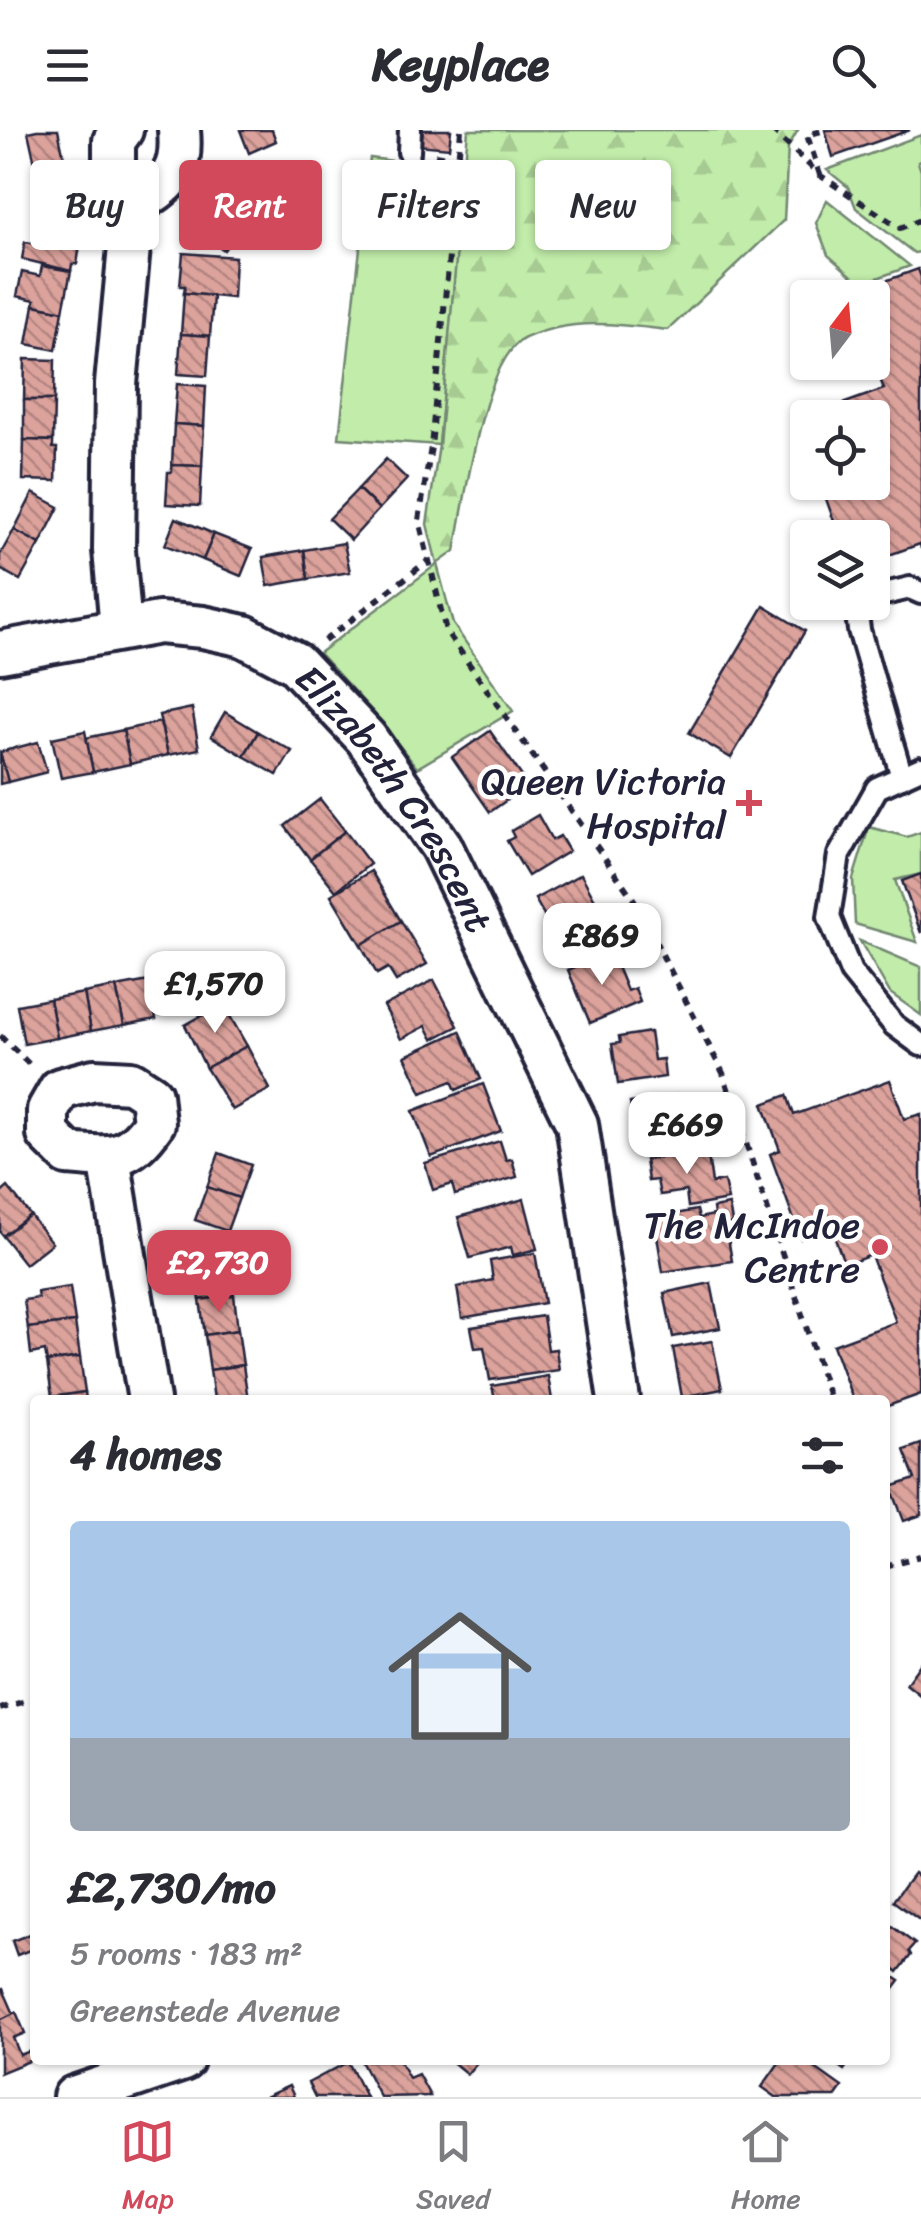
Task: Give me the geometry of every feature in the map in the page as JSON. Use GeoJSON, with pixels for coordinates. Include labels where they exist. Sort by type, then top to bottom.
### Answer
{"type":"FeatureCollection","features":[{"type":"Feature","properties":{"kind":"street"},"geometry":{"type":"LineString","coordinates":[[114,160],[114,141],[122,130]]}},
{"type":"Feature","properties":{"kind":"street"},"geometry":{"type":"LineString","coordinates":[[159,189],[167,184],[181,157],[178,130]]}},
{"type":"Feature","properties":{"kind":"street"},"geometry":{"type":"LineString","coordinates":[[121,629],[114,550],[116,384],[129,250]]}},
{"type":"Feature","properties":{"kind":"street","name":"Elizabeth Crescent"},"geometry":{"type":"LineString","coordinates":[[0,652],[159,624],[202,627],[244,636],[296,663],[366,738],[440,846],[578,1124],[618,1395]]}},
{"type":"Feature","properties":{"kind":"street"},"geometry":{"type":"LineString","coordinates":[[109,1158],[148,1395]]}},
{"type":"Feature","properties":{"kind":"street"},"geometry":{"type":"LineString","coordinates":[[74,2097],[168,2065]]}},
{"type":"Feature","properties":{"kind":"lane"},"geometry":{"type":"LineString","coordinates":[[409,152],[410,130]]}},
{"type":"Feature","properties":{"kind":"lane"},"geometry":{"type":"LineString","coordinates":[[890,593],[910,588],[921,592]]}},
{"type":"Feature","properties":{"kind":"lane"},"geometry":{"type":"LineString","coordinates":[[858,620],[912,772],[877,788],[838,856],[829,917],[851,972],[894,1025],[921,1045]]}},
{"type":"Feature","properties":{"kind":"path"},"geometry":{"type":"LineString","coordinates":[[461,130],[431,447],[419,520],[446,630],[634,900],[723,1073],[828,1395]]}},
{"type":"Feature","properties":{"kind":"path"},"geometry":{"type":"LineString","coordinates":[[772,130],[821,176],[900,228],[921,220]]}},
{"type":"Feature","properties":{"kind":"path"},"geometry":{"type":"LineString","coordinates":[[821,176],[807,135],[825,130]]}},
{"type":"Feature","properties":{"kind":"path"},"geometry":{"type":"LineString","coordinates":[[296,663],[429,560]]}},
{"type":"Feature","properties":{"kind":"path"},"geometry":{"type":"LineString","coordinates":[[890,1565],[921,1556]]}},
{"type":"Feature","properties":{"kind":"path"},"geometry":{"type":"LineString","coordinates":[[0,1709],[30,1700]]}},
{"type":"Feature","properties":{"kind":"green space"},"geometry":{"type":"Polygon","coordinates":[[[468,130],[798,130],[788,147],[784,220],[668,330],[614,324],[560,327],[525,338],[510,351],[487,402],[455,551],[437,564],[427,524],[439,445],[457,250],[515,250],[515,160],[465,160],[468,130]]]}},
{"type":"Feature","properties":{"kind":"green space"},"geometry":{"type":"Polygon","coordinates":[[[921,135],[921,252],[914,253],[856,208],[848,187],[827,170],[921,135]]]}},
{"type":"Feature","properties":{"kind":"green space"},"geometry":{"type":"Polygon","coordinates":[[[827,200],[910,266],[872,280],[856,280],[828,255],[816,223],[827,200]]]}},
{"type":"Feature","properties":{"kind":"green space"},"geometry":{"type":"Polygon","coordinates":[[[360,250],[457,250],[439,445],[339,438],[360,250]]]}},
{"type":"Feature","properties":{"kind":"green space"},"geometry":{"type":"Polygon","coordinates":[[[437,564],[453,624],[513,711],[417,768],[319,653],[437,564]]]}},
{"type":"Feature","properties":{"kind":"green space"},"geometry":{"type":"Polygon","coordinates":[[[869,827],[907,837],[921,832],[921,874],[895,880],[917,942],[855,924],[853,879],[869,827]]]}},
{"type":"Feature","properties":{"kind":"green space"},"geometry":{"type":"Polygon","coordinates":[[[860,941],[921,967],[921,1015],[890,993],[860,941]]]}},
{"type":"Feature","properties":{"kind":"building"},"geometry":{"type":"Polygon","coordinates":[[[58,130],[64,160],[34,160],[28,132],[58,130]]]}},
{"type":"Feature","properties":{"kind":"building"},"geometry":{"type":"Polygon","coordinates":[[[240,130],[272,130],[276,141],[249,153],[240,130]]]}},
{"type":"Feature","properties":{"kind":"building"},"geometry":{"type":"Polygon","coordinates":[[[419,130],[451,130],[449,148],[417,145],[419,130]]]}},
{"type":"Feature","properties":{"kind":"building"},"geometry":{"type":"Polygon","coordinates":[[[825,130],[910,130],[833,157],[825,130]]]}},
{"type":"Feature","properties":{"kind":"building"},"geometry":{"type":"Polygon","coordinates":[[[25,242],[30,243],[30,250],[79,250],[77,264],[72,264],[71,271],[22,259],[25,242]]]}},
{"type":"Feature","properties":{"kind":"building"},"geometry":{"type":"Polygon","coordinates":[[[183,253],[235,257],[233,298],[184,293],[185,286],[180,286],[183,253]]]}},
{"type":"Feature","properties":{"kind":"building"},"geometry":{"type":"Polygon","coordinates":[[[42,266],[71,271],[63,311],[34,305],[35,300],[17,296],[22,272],[40,276],[42,266]]]}},
{"type":"Feature","properties":{"kind":"building"},"geometry":{"type":"Polygon","coordinates":[[[918,269],[921,277],[921,549],[920,544],[890,555],[890,520],[834,520],[826,500],[890,500],[890,400],[853,400],[884,389],[880,380],[890,380],[888,280],[918,269]]]}},
{"type":"Feature","properties":{"kind":"building"},"geometry":{"type":"Polygon","coordinates":[[[184,293],[213,296],[210,336],[181,334],[184,293]]]}},
{"type":"Feature","properties":{"kind":"building"},"geometry":{"type":"Polygon","coordinates":[[[34,305],[63,311],[56,350],[27,344],[34,305]]]}},
{"type":"Feature","properties":{"kind":"building"},"geometry":{"type":"Polygon","coordinates":[[[181,334],[210,336],[207,376],[178,374],[181,334]]]}},
{"type":"Feature","properties":{"kind":"building"},"geometry":{"type":"Polygon","coordinates":[[[25,359],[55,360],[54,400],[24,400],[25,359]]]}},
{"type":"Feature","properties":{"kind":"building"},"geometry":{"type":"Polygon","coordinates":[[[177,384],[206,386],[204,426],[174,424],[177,384]]]}},
{"type":"Feature","properties":{"kind":"building"},"geometry":{"type":"Polygon","coordinates":[[[24,400],[54,400],[53,441],[24,440],[24,400]]]}},
{"type":"Feature","properties":{"kind":"building"},"geometry":{"type":"Polygon","coordinates":[[[174,424],[204,426],[202,466],[172,465],[174,424]]]}},
{"type":"Feature","properties":{"kind":"building"},"geometry":{"type":"Polygon","coordinates":[[[24,440],[53,441],[53,448],[57,448],[56,481],[23,480],[24,440]]]}},
{"type":"Feature","properties":{"kind":"building"},"geometry":{"type":"Polygon","coordinates":[[[386,459],[407,479],[379,509],[358,489],[386,459]]]}},
{"type":"Feature","properties":{"kind":"building"},"geometry":{"type":"Polygon","coordinates":[[[172,465],[202,466],[200,506],[166,504],[172,465]]]}},
{"type":"Feature","properties":{"kind":"building"},"geometry":{"type":"Polygon","coordinates":[[[358,489],[379,509],[351,540],[329,519],[358,489]]]}},
{"type":"Feature","properties":{"kind":"building"},"geometry":{"type":"Polygon","coordinates":[[[33,493],[59,507],[40,544],[14,530],[33,493]]]}},
{"type":"Feature","properties":{"kind":"building"},"geometry":{"type":"Polygon","coordinates":[[[176,518],[214,534],[203,560],[165,545],[176,518]]]}},
{"type":"Feature","properties":{"kind":"building"},"geometry":{"type":"Polygon","coordinates":[[[14,530],[40,544],[20,580],[0,569],[0,555],[14,530]]]}},
{"type":"Feature","properties":{"kind":"building"},"geometry":{"type":"Polygon","coordinates":[[[214,534],[252,549],[241,576],[203,560],[214,534]]]}},
{"type":"Feature","properties":{"kind":"building"},"geometry":{"type":"Polygon","coordinates":[[[344,543],[350,572],[308,579],[304,550],[344,543]]]}},
{"type":"Feature","properties":{"kind":"building"},"geometry":{"type":"Polygon","coordinates":[[[304,550],[308,579],[268,586],[263,557],[304,550]]]}},
{"type":"Feature","properties":{"kind":"building"},"geometry":{"type":"Polygon","coordinates":[[[764,606],[805,631],[731,758],[689,733],[764,606]]]}},
{"type":"Feature","properties":{"kind":"building"},"geometry":{"type":"Polygon","coordinates":[[[192,708],[199,749],[168,755],[159,715],[192,708]]]}},
{"type":"Feature","properties":{"kind":"building"},"geometry":{"type":"Polygon","coordinates":[[[225,712],[258,732],[244,756],[211,736],[225,712]]]}},
{"type":"Feature","properties":{"kind":"building"},"geometry":{"type":"Polygon","coordinates":[[[160,722],[168,755],[130,764],[123,730],[160,722]]]}},
{"type":"Feature","properties":{"kind":"building"},"geometry":{"type":"Polygon","coordinates":[[[123,730],[130,764],[93,772],[86,738],[123,730]]]}},
{"type":"Feature","properties":{"kind":"building"},"geometry":{"type":"Polygon","coordinates":[[[85,731],[93,772],[61,778],[52,738],[85,731]]]}},
{"type":"Feature","properties":{"kind":"building"},"geometry":{"type":"Polygon","coordinates":[[[490,731],[528,785],[490,812],[452,757],[490,731]]]}},
{"type":"Feature","properties":{"kind":"building"},"geometry":{"type":"Polygon","coordinates":[[[258,732],[292,751],[277,775],[244,756],[258,732]]]}},
{"type":"Feature","properties":{"kind":"building"},"geometry":{"type":"Polygon","coordinates":[[[38,742],[47,772],[8,782],[0,752],[38,742]]]}},
{"type":"Feature","properties":{"kind":"building"},"geometry":{"type":"Polygon","coordinates":[[[0,752],[8,782],[0,784],[0,752]]]}},
{"type":"Feature","properties":{"kind":"building"},"geometry":{"type":"Polygon","coordinates":[[[320,799],[345,831],[310,859],[285,826],[320,799]]]}},
{"type":"Feature","properties":{"kind":"building"},"geometry":{"type":"Polygon","coordinates":[[[538,815],[552,840],[560,836],[569,851],[528,876],[507,841],[514,837],[511,831],[538,815]]]}},
{"type":"Feature","properties":{"kind":"building"},"geometry":{"type":"Polygon","coordinates":[[[345,831],[370,864],[336,891],[310,859],[345,831]]]}},
{"type":"Feature","properties":{"kind":"building"},"geometry":{"type":"Polygon","coordinates":[[[371,871],[401,921],[361,945],[331,895],[371,871]]]}},
{"type":"Feature","properties":{"kind":"building"},"geometry":{"type":"Polygon","coordinates":[[[581,874],[600,909],[609,904],[624,929],[569,959],[535,899],[581,874]]]}},
{"type":"Feature","properties":{"kind":"building"},"geometry":{"type":"Polygon","coordinates":[[[921,874],[921,933],[902,881],[921,874]]]}},
{"type":"Feature","properties":{"kind":"building"},"geometry":{"type":"Polygon","coordinates":[[[401,921],[427,964],[396,981],[388,968],[377,974],[361,945],[401,921]]]}},
{"type":"Feature","properties":{"kind":"building"},"geometry":{"type":"Polygon","coordinates":[[[611,952],[627,991],[635,988],[640,1002],[590,1023],[568,970],[611,952]]]}},
{"type":"Feature","properties":{"kind":"building"},"geometry":{"type":"Polygon","coordinates":[[[434,980],[458,1026],[433,1039],[426,1026],[401,1039],[384,1006],[434,980]]]}},
{"type":"Feature","properties":{"kind":"building"},"geometry":{"type":"Polygon","coordinates":[[[149,981],[156,1019],[124,1025],[116,987],[149,981]]]}},
{"type":"Feature","properties":{"kind":"building"},"geometry":{"type":"Polygon","coordinates":[[[116,987],[124,1025],[91,1031],[84,993],[116,987]]]}},
{"type":"Feature","properties":{"kind":"building"},"geometry":{"type":"Polygon","coordinates":[[[84,993],[91,1031],[57,1038],[50,999],[84,993]]]}},
{"type":"Feature","properties":{"kind":"building"},"geometry":{"type":"Polygon","coordinates":[[[50,999],[57,1038],[24,1044],[17,1005],[50,999]]]}},
{"type":"Feature","properties":{"kind":"building"},"geometry":{"type":"Polygon","coordinates":[[[223,1004],[247,1046],[206,1068],[185,1025],[223,1004]]]}},
{"type":"Feature","properties":{"kind":"building"},"geometry":{"type":"Polygon","coordinates":[[[460,1031],[481,1079],[456,1090],[452,1081],[422,1093],[405,1056],[460,1031]]]}},
{"type":"Feature","properties":{"kind":"building"},"geometry":{"type":"Polygon","coordinates":[[[650,1032],[654,1060],[663,1059],[665,1077],[618,1084],[612,1044],[620,1043],[619,1037],[650,1032]]]}},
{"type":"Feature","properties":{"kind":"building"},"geometry":{"type":"Polygon","coordinates":[[[247,1046],[270,1089],[232,1110],[206,1068],[247,1046]]]}},
{"type":"Feature","properties":{"kind":"building","name":"The McIndoe Centre"},"geometry":{"type":"Polygon","coordinates":[[[890,1080],[904,1119],[921,1114],[921,1394],[890,1405],[890,1395],[851,1395],[833,1345],[896,1322],[871,1255],[845,1265],[831,1228],[801,1239],[770,1154],[780,1150],[763,1104],[787,1095],[794,1115],[890,1080]]]}},
{"type":"Feature","properties":{"kind":"building"},"geometry":{"type":"Polygon","coordinates":[[[483,1084],[501,1131],[431,1157],[413,1111],[483,1084]]]}},
{"type":"Feature","properties":{"kind":"building"},"geometry":{"type":"Polygon","coordinates":[[[676,1095],[685,1145],[638,1153],[630,1103],[676,1095]]]}},
{"type":"Feature","properties":{"kind":"building"},"geometry":{"type":"Polygon","coordinates":[[[500,1141],[506,1160],[512,1159],[517,1177],[455,1195],[452,1184],[433,1190],[425,1163],[500,1141]]]}},
{"type":"Feature","properties":{"kind":"building"},"geometry":{"type":"Polygon","coordinates":[[[707,1149],[712,1183],[724,1181],[728,1200],[688,1207],[686,1191],[660,1195],[657,1180],[648,1181],[645,1160],[707,1149]]]}},
{"type":"Feature","properties":{"kind":"building"},"geometry":{"type":"Polygon","coordinates":[[[219,1153],[251,1165],[239,1198],[207,1187],[219,1153]]]}},
{"type":"Feature","properties":{"kind":"building"},"geometry":{"type":"Polygon","coordinates":[[[8,1187],[30,1215],[3,1236],[0,1194],[8,1187]]]}},
{"type":"Feature","properties":{"kind":"building"},"geometry":{"type":"Polygon","coordinates":[[[207,1187],[239,1198],[227,1231],[195,1220],[207,1187]]]}},
{"type":"Feature","properties":{"kind":"building"},"geometry":{"type":"Polygon","coordinates":[[[524,1199],[537,1249],[513,1255],[511,1247],[470,1258],[458,1217],[524,1199]]]}},
{"type":"Feature","properties":{"kind":"building"},"geometry":{"type":"Polygon","coordinates":[[[729,1205],[732,1222],[726,1226],[732,1261],[663,1272],[654,1218],[697,1210],[699,1218],[714,1215],[713,1208],[729,1205]]]}},
{"type":"Feature","properties":{"kind":"building"},"geometry":{"type":"Polygon","coordinates":[[[30,1215],[52,1243],[25,1264],[3,1236],[30,1215]]]}},
{"type":"Feature","properties":{"kind":"building"},"geometry":{"type":"Polygon","coordinates":[[[535,1253],[544,1303],[462,1318],[457,1287],[493,1280],[490,1261],[535,1253]]]}},
{"type":"Feature","properties":{"kind":"building"},"geometry":{"type":"Polygon","coordinates":[[[229,1260],[234,1295],[200,1300],[195,1265],[229,1260]]]}},
{"type":"Feature","properties":{"kind":"building"},"geometry":{"type":"Polygon","coordinates":[[[711,1283],[720,1328],[673,1337],[664,1293],[711,1283]]]}},
{"type":"Feature","properties":{"kind":"building"},"geometry":{"type":"Polygon","coordinates":[[[70,1287],[75,1322],[28,1328],[24,1300],[38,1298],[37,1292],[70,1287]]]}},
{"type":"Feature","properties":{"kind":"building"},"geometry":{"type":"Polygon","coordinates":[[[234,1295],[238,1330],[205,1335],[200,1300],[234,1295]]]}},
{"type":"Feature","properties":{"kind":"building"},"geometry":{"type":"Polygon","coordinates":[[[543,1316],[548,1350],[556,1349],[559,1370],[490,1380],[484,1347],[475,1348],[471,1327],[543,1316]]]}},
{"type":"Feature","properties":{"kind":"building"},"geometry":{"type":"Polygon","coordinates":[[[75,1322],[80,1357],[47,1362],[45,1351],[31,1354],[28,1328],[75,1322]]]}},
{"type":"Feature","properties":{"kind":"building"},"geometry":{"type":"Polygon","coordinates":[[[238,1330],[243,1365],[210,1370],[205,1335],[238,1330]]]}},
{"type":"Feature","properties":{"kind":"building"},"geometry":{"type":"Polygon","coordinates":[[[712,1341],[722,1389],[682,1395],[673,1348],[712,1341]]]}},
{"type":"Feature","properties":{"kind":"building"},"geometry":{"type":"Polygon","coordinates":[[[80,1357],[85,1392],[52,1395],[47,1362],[80,1357]]]}},
{"type":"Feature","properties":{"kind":"building"},"geometry":{"type":"Polygon","coordinates":[[[243,1365],[247,1395],[213,1395],[210,1370],[243,1365]]]}},
{"type":"Feature","properties":{"kind":"building"},"geometry":{"type":"Polygon","coordinates":[[[548,1376],[551,1395],[494,1395],[492,1386],[548,1376]]]}},
{"type":"Feature","properties":{"kind":"building"},"geometry":{"type":"Polygon","coordinates":[[[921,1444],[921,1515],[904,1521],[891,1487],[915,1479],[904,1450],[921,1444]]]}},
{"type":"Feature","properties":{"kind":"building"},"geometry":{"type":"Polygon","coordinates":[[[921,1663],[921,1696],[906,1684],[921,1663]]]}},
{"type":"Feature","properties":{"kind":"building"},"geometry":{"type":"Polygon","coordinates":[[[914,1873],[921,1878],[921,1921],[893,1901],[914,1873]]]}},
{"type":"Feature","properties":{"kind":"building"},"geometry":{"type":"Polygon","coordinates":[[[890,1925],[915,1944],[898,1972],[890,1965],[890,1925]]]}},
{"type":"Feature","properties":{"kind":"building"},"geometry":{"type":"Polygon","coordinates":[[[30,1934],[30,1950],[17,1955],[12,1941],[30,1934]]]}},
{"type":"Feature","properties":{"kind":"building"},"geometry":{"type":"Polygon","coordinates":[[[890,1974],[900,1981],[890,1994],[890,1974]]]}},
{"type":"Feature","properties":{"kind":"building"},"geometry":{"type":"Polygon","coordinates":[[[3,1989],[14,2014],[0,2020],[0,1990],[3,1989]]]}},
{"type":"Feature","properties":{"kind":"building"},"geometry":{"type":"Polygon","coordinates":[[[16,2012],[25,2033],[13,2038],[20,2055],[30,2051],[30,2061],[0,2073],[0,2020],[16,2012]]]}},
{"type":"Feature","properties":{"kind":"building"},"geometry":{"type":"Polygon","coordinates":[[[350,2065],[366,2097],[315,2097],[308,2083],[350,2065]]]}},
{"type":"Feature","properties":{"kind":"building"},"geometry":{"type":"Polygon","coordinates":[[[363,2065],[402,2065],[409,2078],[418,2074],[430,2096],[380,2097],[363,2065]]]}},
{"type":"Feature","properties":{"kind":"building"},"geometry":{"type":"Polygon","coordinates":[[[456,2065],[475,2065],[467,2074],[456,2065]]]}},
{"type":"Feature","properties":{"kind":"building"},"geometry":{"type":"Polygon","coordinates":[[[777,2065],[811,2065],[842,2087],[835,2097],[776,2097],[762,2087],[777,2065]]]}},
{"type":"Feature","properties":{"kind":"building"},"geometry":{"type":"Polygon","coordinates":[[[289,2086],[294,2097],[265,2097],[289,2086]]]}},
{"type":"Feature","properties":{"kind":"place","name":"Queen Victoria Hospital"},"geometry":{"type":"Point","coordinates":[749,803]}},
{"type":"Feature","properties":{"kind":"place","name":"The McIndoe Centre"},"geometry":{"type":"Point","coordinates":[880,1247]}}]}
